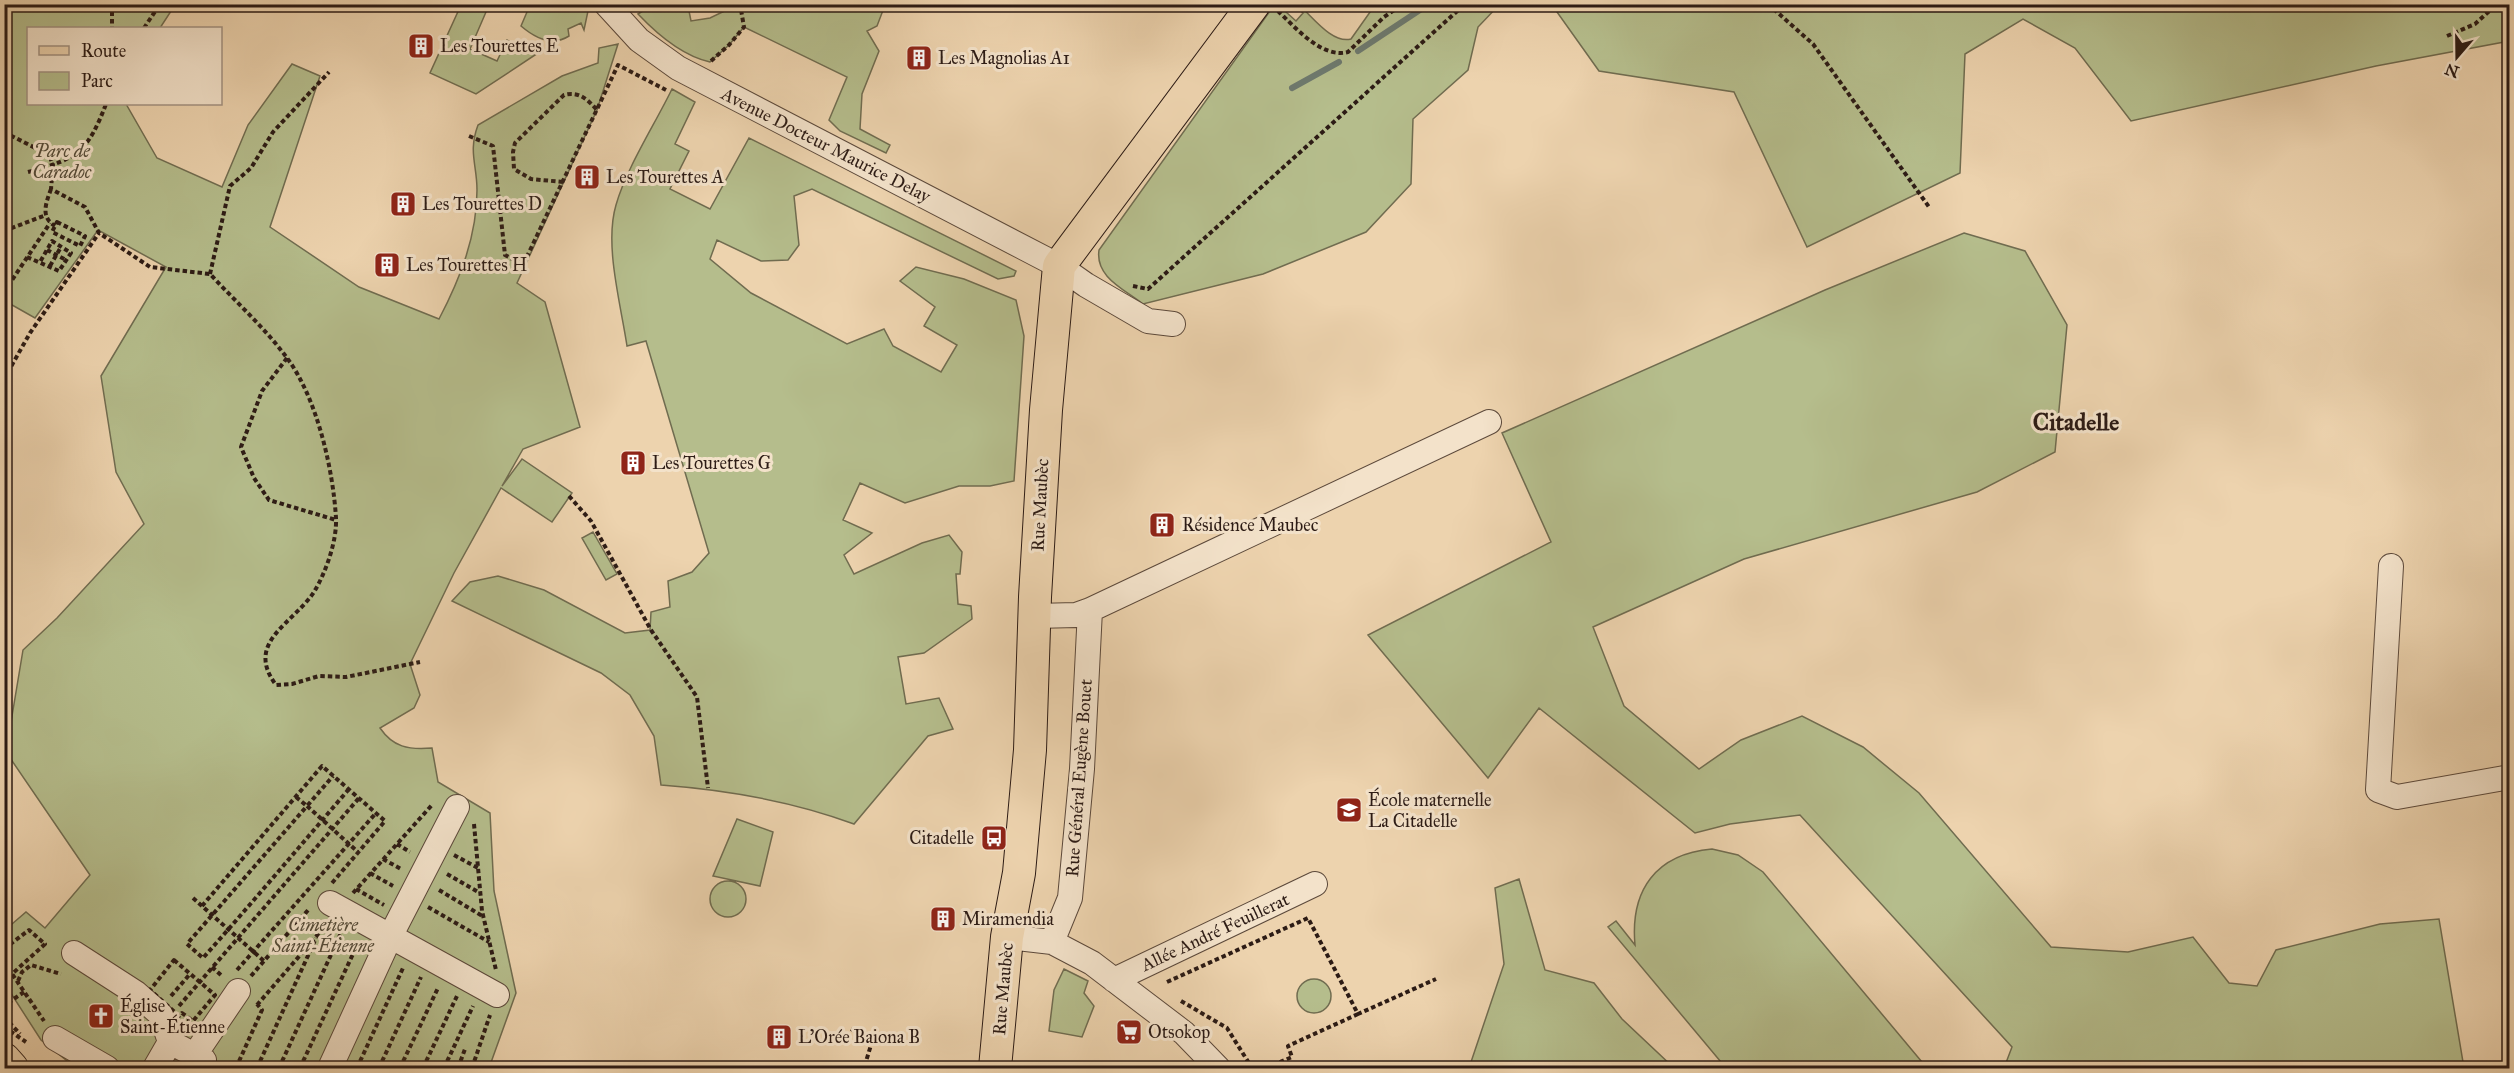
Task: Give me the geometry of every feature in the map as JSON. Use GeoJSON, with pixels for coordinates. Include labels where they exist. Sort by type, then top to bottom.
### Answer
{"type":"FeatureCollection","features":[{"type":"Feature","properties":{"kind":"main road"},"geometry":{"type":"LineString","coordinates":[[1059,266],[1254,4]]}},
{"type":"Feature","properties":{"kind":"main road","name":"Rue Maubèc"},"geometry":{"type":"LineString","coordinates":[[995,1068],[1007,937],[1019,873],[1030,750],[1046,410],[1059,266]]}},
{"type":"Feature","properties":{"kind":"main road"},"geometry":{"type":"LineString","coordinates":[[12,1068],[13,1048]]}},
{"type":"Feature","properties":{"kind":"street","name":"Avenue Docteur Maurice Delay"},"geometry":{"type":"LineString","coordinates":[[606,4],[639,40],[678,68],[790,129],[1059,266],[1086,285],[1148,321],[1173,324]]}},
{"type":"Feature","properties":{"kind":"street"},"geometry":{"type":"LineString","coordinates":[[1035,616],[1076,615],[1090,610],[1489,422]]}},
{"type":"Feature","properties":{"kind":"street"},"geometry":{"type":"LineString","coordinates":[[2391,566],[2378,790],[2397,797],[2510,777]]}},
{"type":"Feature","properties":{"kind":"street","name":"Rue Général Eugène Bouet"},"geometry":{"type":"LineString","coordinates":[[1053,942],[1070,898],[1083,759],[1090,610]]}},
{"type":"Feature","properties":{"kind":"street"},"geometry":{"type":"LineString","coordinates":[[330,1068],[391,935],[457,807]]}},
{"type":"Feature","properties":{"kind":"street","name":"Allée André Feuillerat"},"geometry":{"type":"LineString","coordinates":[[1114,980],[1315,884]]}},
{"type":"Feature","properties":{"kind":"street"},"geometry":{"type":"LineString","coordinates":[[349,913],[456,972]]}},
{"type":"Feature","properties":{"kind":"street"},"geometry":{"type":"LineString","coordinates":[[1007,937],[1053,942],[1092,963],[1184,1033],[1218,1068]]}},
{"type":"Feature","properties":{"kind":"street"},"geometry":{"type":"LineString","coordinates":[[74,953],[136,993],[161,1015],[170,1042],[197,1062],[235,980]]}},
{"type":"Feature","properties":{"kind":"street"},"geometry":{"type":"LineString","coordinates":[[55,1038],[107,1068]]}},
{"type":"Feature","properties":{"kind":"street"},"geometry":{"type":"LineString","coordinates":[[155,1068],[170,1042]]}},
{"type":"Feature","properties":{"kind":"path"},"geometry":{"type":"LineString","coordinates":[[112,4],[112,27]]}},
{"type":"Feature","properties":{"kind":"path"},"geometry":{"type":"LineString","coordinates":[[145,27],[160,4]]}},
{"type":"Feature","properties":{"kind":"path"},"geometry":{"type":"LineString","coordinates":[[705,68],[744,27],[740,4]]}},
{"type":"Feature","properties":{"kind":"path"},"geometry":{"type":"LineString","coordinates":[[1270,5],[1316,45],[1341,54],[1348,52],[1384,17],[1403,4]]}},
{"type":"Feature","properties":{"kind":"path"},"geometry":{"type":"LineString","coordinates":[[1125,284],[1148,289],[1465,4]]}},
{"type":"Feature","properties":{"kind":"path"},"geometry":{"type":"LineString","coordinates":[[1768,4],[1813,44],[1929,207]]}},
{"type":"Feature","properties":{"kind":"path"},"geometry":{"type":"LineString","coordinates":[[2447,36],[2475,24],[2497,4]]}},
{"type":"Feature","properties":{"kind":"path"},"geometry":{"type":"LineString","coordinates":[[470,136],[493,146],[505,255],[524,265],[618,65],[666,90]]}},
{"type":"Feature","properties":{"kind":"path"},"geometry":{"type":"LineString","coordinates":[[210,274],[230,186],[251,168],[273,132],[329,72]]}},
{"type":"Feature","properties":{"kind":"path"},"geometry":{"type":"LineString","coordinates":[[563,182],[531,179],[514,169],[515,143],[564,95],[573,93],[584,97],[597,110]]}},
{"type":"Feature","properties":{"kind":"path"},"geometry":{"type":"LineString","coordinates":[[28,172],[54,165],[78,154],[93,137],[106,105]]}},
{"type":"Feature","properties":{"kind":"path"},"geometry":{"type":"LineString","coordinates":[[4,132],[49,155],[54,165],[51,189],[44,209],[50,223],[55,226]]}},
{"type":"Feature","properties":{"kind":"path"},"geometry":{"type":"LineString","coordinates":[[51,189],[85,207],[99,233],[150,267],[210,274],[287,358],[309,395],[326,456],[336,520],[328,563],[313,592],[272,637],[266,654],[267,673],[276,685],[292,684],[319,676],[346,677],[420,662]]}},
{"type":"Feature","properties":{"kind":"path"},"geometry":{"type":"LineString","coordinates":[[4,231],[46,215]]}},
{"type":"Feature","properties":{"kind":"path"},"geometry":{"type":"LineString","coordinates":[[57,222],[69,228],[85,236],[80,246],[52,232],[57,222]]}},
{"type":"Feature","properties":{"kind":"path"},"geometry":{"type":"LineString","coordinates":[[4,292],[50,223]]}},
{"type":"Feature","properties":{"kind":"path"},"geometry":{"type":"LineString","coordinates":[[64,237],[69,228]]}},
{"type":"Feature","properties":{"kind":"path"},"geometry":{"type":"LineString","coordinates":[[72,241],[77,232]]}},
{"type":"Feature","properties":{"kind":"path"},"geometry":{"type":"LineString","coordinates":[[4,379],[30,333],[99,233]]}},
{"type":"Feature","properties":{"kind":"path"},"geometry":{"type":"LineString","coordinates":[[27,257],[60,271],[71,252],[52,241],[40,262]]}},
{"type":"Feature","properties":{"kind":"path"},"geometry":{"type":"LineString","coordinates":[[50,266],[62,247]]}},
{"type":"Feature","properties":{"kind":"path"},"geometry":{"type":"LineString","coordinates":[[47,250],[66,260]]}},
{"type":"Feature","properties":{"kind":"path"},"geometry":{"type":"LineString","coordinates":[[287,358],[262,391],[240,447],[254,478],[268,500],[336,520]]}},
{"type":"Feature","properties":{"kind":"path"},"geometry":{"type":"LineString","coordinates":[[569,496],[591,521],[651,630],[697,697],[708,788]]}},
{"type":"Feature","properties":{"kind":"path"},"geometry":{"type":"LineString","coordinates":[[202,906],[322,766],[385,821]]}},
{"type":"Feature","properties":{"kind":"path"},"geometry":{"type":"LineString","coordinates":[[333,776],[214,916],[187,944],[203,958],[349,789]]}},
{"type":"Feature","properties":{"kind":"path"},"geometry":{"type":"LineString","coordinates":[[296,797],[358,852]]}},
{"type":"Feature","properties":{"kind":"path"},"geometry":{"type":"LineString","coordinates":[[174,1012],[359,798]]}},
{"type":"Feature","properties":{"kind":"path"},"geometry":{"type":"LineString","coordinates":[[456,972],[499,986],[482,911],[473,817],[457,807]]}},
{"type":"Feature","properties":{"kind":"path"},"geometry":{"type":"LineString","coordinates":[[235,980],[254,951],[376,813]]}},
{"type":"Feature","properties":{"kind":"path"},"geometry":{"type":"LineString","coordinates":[[193,898],[264,961]]}},
{"type":"Feature","properties":{"kind":"path"},"geometry":{"type":"LineString","coordinates":[[279,1068],[349,913]]}},
{"type":"Feature","properties":{"kind":"path"},"geometry":{"type":"LineString","coordinates":[[300,1068],[349,913]]}},
{"type":"Feature","properties":{"kind":"path"},"geometry":{"type":"LineString","coordinates":[[1167,990],[1162,984],[1308,918],[1358,1014]]}},
{"type":"Feature","properties":{"kind":"path"},"geometry":{"type":"LineString","coordinates":[[4,949],[29,930],[45,944],[12,974]]}},
{"type":"Feature","properties":{"kind":"path"},"geometry":{"type":"LineString","coordinates":[[257,1068],[318,934]]}},
{"type":"Feature","properties":{"kind":"path"},"geometry":{"type":"LineString","coordinates":[[174,960],[199,982],[215,995],[193,1021],[182,1013],[179,1016],[150,990],[174,960]]}},
{"type":"Feature","properties":{"kind":"path"},"geometry":{"type":"LineString","coordinates":[[4,962],[55,1038]]}},
{"type":"Feature","properties":{"kind":"path"},"geometry":{"type":"LineString","coordinates":[[17,982],[22,972],[31,965],[61,974]]}},
{"type":"Feature","properties":{"kind":"path"},"geometry":{"type":"LineString","coordinates":[[212,967],[226,979],[235,980],[262,1010],[236,1068]]}},
{"type":"Feature","properties":{"kind":"path"},"geometry":{"type":"LineString","coordinates":[[357,1068],[456,972]]}},
{"type":"Feature","properties":{"kind":"path"},"geometry":{"type":"LineString","coordinates":[[379,1068],[456,972]]}},
{"type":"Feature","properties":{"kind":"path"},"geometry":{"type":"LineString","coordinates":[[400,1068],[456,972]]}},
{"type":"Feature","properties":{"kind":"path"},"geometry":{"type":"LineString","coordinates":[[423,1068],[456,972]]}},
{"type":"Feature","properties":{"kind":"path"},"geometry":{"type":"LineString","coordinates":[[444,1068],[456,972]]}},
{"type":"Feature","properties":{"kind":"path"},"geometry":{"type":"LineString","coordinates":[[456,972],[472,1068]]}},
{"type":"Feature","properties":{"kind":"path"},"geometry":{"type":"LineString","coordinates":[[165,1004],[190,974]]}},
{"type":"Feature","properties":{"kind":"path"},"geometry":{"type":"LineString","coordinates":[[1266,1068],[1292,1057],[1288,1046],[1436,980]]}},
{"type":"Feature","properties":{"kind":"path"},"geometry":{"type":"LineString","coordinates":[[8,1003],[24,992]]}},
{"type":"Feature","properties":{"kind":"path"},"geometry":{"type":"LineString","coordinates":[[1173,996],[1227,1028],[1252,1068]]}},
{"type":"Feature","properties":{"kind":"path"},"geometry":{"type":"LineString","coordinates":[[4,1017],[13,1048]]}},
{"type":"Feature","properties":{"kind":"path"},"geometry":{"type":"LineString","coordinates":[[851,1029],[869,1038],[871,1045],[864,1068]]}},
{"type":"Feature","properties":{"kind":"path"},"geometry":{"type":"LineString","coordinates":[[458,1068],[465,1049]]}},
{"type":"Feature","properties":{"kind":"green space"},"geometry":{"type":"Polygon","coordinates":[[[1275,4],[1292,5],[1286,12],[1296,21],[1303,13],[1293,5],[1299,5],[1330,33],[1344,39],[1351,39],[1375,5],[1499,5],[1478,27],[1468,70],[1413,119],[1411,184],[1366,232],[1263,274],[1143,304],[1112,282],[1106,275],[1099,259],[1099,250],[1275,4]]]}},
{"type":"Feature","properties":{"kind":"green space"},"geometry":{"type":"Polygon","coordinates":[[[2509,4],[2509,33],[2504,42],[2376,66],[2131,121],[2075,48],[2023,19],[1965,54],[1960,173],[1807,247],[1734,92],[1599,71],[1552,5],[2509,4]]]}},
{"type":"Feature","properties":{"kind":"green space"},"geometry":{"type":"Polygon","coordinates":[[[5,5],[175,5],[161,27],[27,27],[27,105],[127,105],[157,158],[222,187],[248,125],[292,64],[320,76],[270,227],[359,287],[439,319],[454,288],[471,240],[477,190],[473,151],[478,125],[562,76],[598,63],[599,48],[618,44],[597,110],[517,283],[545,302],[580,427],[523,449],[502,486],[522,459],[572,493],[552,522],[501,488],[454,573],[410,664],[420,695],[414,708],[380,728],[390,739],[402,746],[432,748],[438,782],[490,813],[494,891],[516,993],[489,1068],[76,1068],[41,1040],[5,984],[5,930],[26,912],[45,928],[90,875],[6,752],[23,650],[57,618],[144,524],[116,472],[101,376],[166,267],[98,230],[35,318],[5,301],[5,5]]]}},
{"type":"Feature","properties":{"kind":"green space"},"geometry":{"type":"Polygon","coordinates":[[[461,5],[489,5],[470,49],[497,61],[507,40],[535,55],[476,94],[430,73],[461,5]]]}},
{"type":"Feature","properties":{"kind":"green space"},"geometry":{"type":"Polygon","coordinates":[[[530,5],[583,5],[588,11],[584,30],[581,23],[568,29],[569,36],[563,39],[544,40],[521,26],[530,5]]]}},
{"type":"Feature","properties":{"kind":"green space"},"geometry":{"type":"Polygon","coordinates":[[[652,5],[688,6],[691,21],[710,18],[737,5],[885,5],[877,26],[867,31],[879,51],[862,94],[860,129],[890,145],[886,153],[840,131],[829,120],[847,77],[744,27],[710,62],[700,59],[671,43],[638,14],[652,5]]]}},
{"type":"Feature","properties":{"kind":"green space"},"geometry":{"type":"Polygon","coordinates":[[[672,89],[695,102],[675,144],[689,151],[670,189],[710,209],[749,138],[1016,271],[1014,276],[998,279],[812,189],[794,196],[799,245],[788,260],[761,261],[717,240],[710,259],[751,293],[847,344],[884,329],[893,346],[941,372],[957,345],[924,326],[935,307],[900,281],[916,267],[964,279],[1016,300],[1024,336],[1014,481],[990,486],[959,486],[905,503],[860,483],[843,520],[872,533],[844,555],[854,574],[922,543],[949,535],[962,552],[960,574],[956,574],[958,604],[971,606],[972,619],[924,653],[898,657],[906,704],[939,698],[953,729],[928,736],[854,824],[807,809],[759,798],[661,785],[654,736],[630,695],[601,673],[452,601],[470,582],[498,576],[544,590],[625,633],[650,630],[651,612],[670,607],[668,581],[692,572],[709,553],[646,341],[627,346],[613,256],[613,221],[616,205],[634,162],[672,89]]]}},
{"type":"Feature","properties":{"kind":"green space"},"geometry":{"type":"Polygon","coordinates":[[[1964,233],[2025,251],[2067,325],[2055,452],[1977,492],[1744,559],[1593,627],[1624,706],[1699,769],[1741,740],[1802,716],[1863,747],[1919,793],[2051,947],[2128,952],[2193,937],[2229,983],[2257,986],[2276,950],[2380,924],[2439,919],[2464,1068],[2004,1068],[2012,1047],[1800,815],[1730,824],[1695,833],[1539,708],[1488,778],[1368,635],[1551,542],[1502,433],[1825,290],[1964,233]]]}},
{"type":"Feature","properties":{"kind":"green space"},"geometry":{"type":"Polygon","coordinates":[[[593,532],[617,574],[606,580],[582,538],[593,532]]]}},
{"type":"Feature","properties":{"kind":"green space"},"geometry":{"type":"Polygon","coordinates":[[[737,819],[773,832],[760,886],[713,876],[737,819]]]}},
{"type":"Feature","properties":{"kind":"green space"},"geometry":{"type":"Polygon","coordinates":[[[1712,849],[1738,855],[1763,872],[1927,1068],[1726,1068],[1608,927],[1616,921],[1635,945],[1637,908],[1642,892],[1651,878],[1676,858],[1692,852],[1712,849]]]}},
{"type":"Feature","properties":{"kind":"green space"},"geometry":{"type":"Polygon","coordinates":[[[1519,879],[1545,970],[1594,983],[1622,1019],[1674,1068],[1469,1068],[1504,964],[1495,888],[1519,879]]]}},
{"type":"Feature","properties":{"kind":"green space"},"geometry":{"type":"Polygon","coordinates":[[[728,881],[741,886],[746,899],[741,912],[728,917],[715,912],[710,899],[715,886],[728,881]]]}},
{"type":"Feature","properties":{"kind":"green space"},"geometry":{"type":"Polygon","coordinates":[[[1064,969],[1088,981],[1084,993],[1094,1006],[1082,1037],[1049,1031],[1054,990],[1064,969]]]}},
{"type":"Feature","properties":{"kind":"green space"},"geometry":{"type":"Polygon","coordinates":[[[1314,979],[1326,984],[1331,996],[1326,1008],[1314,1013],[1302,1008],[1297,996],[1302,984],[1314,979]]]}},
{"type":"Feature","properties":{"kind":"waterway"},"geometry":{"type":"LineString","coordinates":[[1358,51],[1429,4]]}},
{"type":"Feature","properties":{"kind":"waterway"},"geometry":{"type":"LineString","coordinates":[[1292,88],[1339,62]]}},
{"type":"Feature","properties":{"kind":"place","name":"Les Tourettes E"},"geometry":{"type":"Point","coordinates":[421,46]}},
{"type":"Feature","properties":{"kind":"place","name":"Les Magnolias A1"},"geometry":{"type":"Point","coordinates":[919,58]}},
{"type":"Feature","properties":{"kind":"place","name":"Les Tourettes A"},"geometry":{"type":"Point","coordinates":[587,177]}},
{"type":"Feature","properties":{"kind":"place","name":"Les Tourettes D"},"geometry":{"type":"Point","coordinates":[403,204]}},
{"type":"Feature","properties":{"kind":"place","name":"Les Tourettes H"},"geometry":{"type":"Point","coordinates":[387,265]}},
{"type":"Feature","properties":{"kind":"place","name":"Les Tourettes G"},"geometry":{"type":"Point","coordinates":[633,463]}},
{"type":"Feature","properties":{"kind":"place","name":"Résidence Maubec"},"geometry":{"type":"Point","coordinates":[1162,525]}},
{"type":"Feature","properties":{"kind":"place","name":"École maternelle La Citadelle"},"geometry":{"type":"Point","coordinates":[1349,810]}},
{"type":"Feature","properties":{"kind":"place","name":"Citadelle"},"geometry":{"type":"Point","coordinates":[994,838]}},
{"type":"Feature","properties":{"kind":"place","name":"Miramendia"},"geometry":{"type":"Point","coordinates":[943,919]}},
{"type":"Feature","properties":{"kind":"place","name":"Église Saint-Étienne"},"geometry":{"type":"Point","coordinates":[101,1016]}},
{"type":"Feature","properties":{"kind":"place","name":"Otsokop"},"geometry":{"type":"Point","coordinates":[1129,1032]}},
{"type":"Feature","properties":{"kind":"place","name":"L'Orée Baiona B"},"geometry":{"type":"Point","coordinates":[779,1037]}},
{"type":"Feature","properties":{"kind":"district","name":"Citadelle"},"geometry":{"type":"Point","coordinates":[2076,422]}},
{"type":"Feature","properties":{"kind":"park label","name":"Parc de Caradoc"},"geometry":{"type":"Point","coordinates":[62,161]}},
{"type":"Feature","properties":{"kind":"park label","name":"Cimetière Saint-Étienne"},"geometry":{"type":"Point","coordinates":[323,935]}}]}
